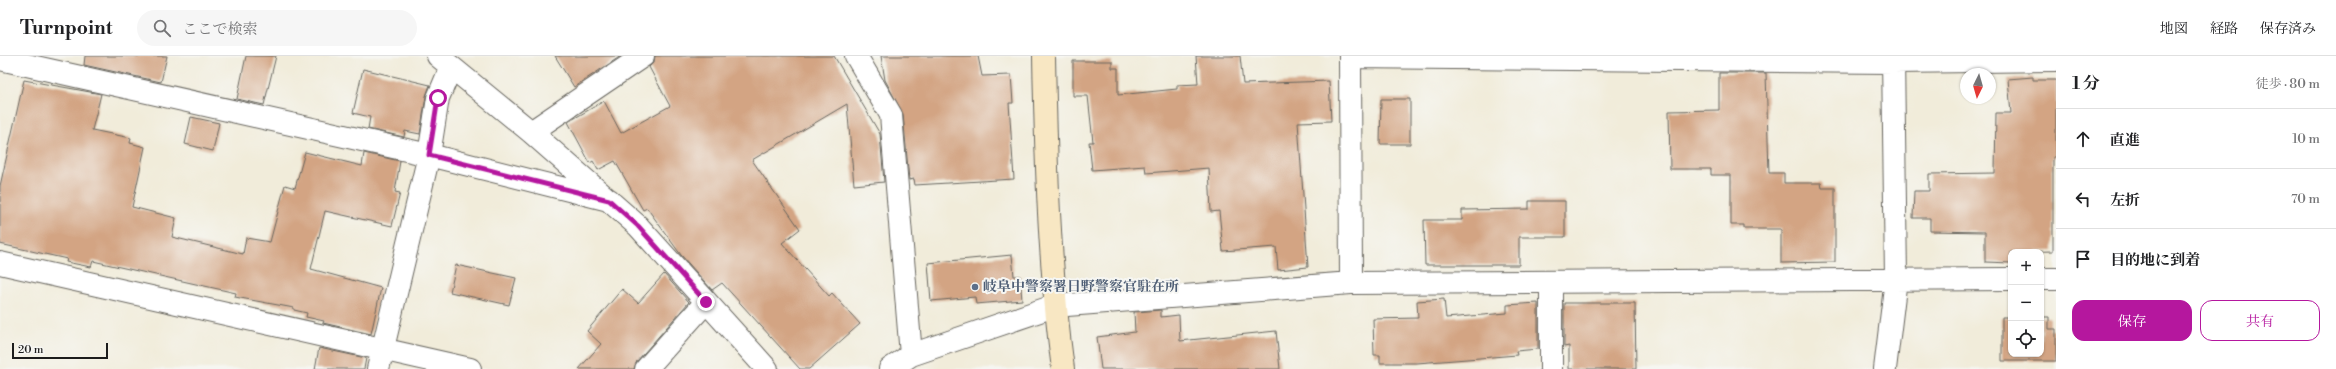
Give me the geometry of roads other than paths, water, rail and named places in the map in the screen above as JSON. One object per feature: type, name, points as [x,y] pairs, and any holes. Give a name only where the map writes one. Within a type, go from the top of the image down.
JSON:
[{"type":"street","points":[[531,132],[643,56]]},
{"type":"street","points":[[856,56],[891,116],[912,355]]},
{"type":"street","points":[[1044,56],[1046,179],[1054,306],[1063,369]]},
{"type":"street","points":[[1351,283],[1350,57],[2056,60]]},
{"type":"street","points":[[0,59],[429,155],[609,200]]},
{"type":"street","points":[[1885,369],[1896,279],[1893,59]]},
{"type":"street","points":[[380,359],[429,155],[445,62],[531,132],[638,226],[767,369]]},
{"type":"street","points":[[0,263],[380,359],[470,369]]},
{"type":"street","points":[[890,369],[912,355],[1054,306],[1351,283],[1551,283],[2008,279]]},
{"type":"street","points":[[2044,279],[2056,279]]},
{"type":"street","points":[[1550,369],[1551,283]]},
{"type":"street","points":[[646,369],[706,302]]},
{"type":"place","name":"岐阜中警察署日野警察官駐在所","points":[[975,287]]}]
